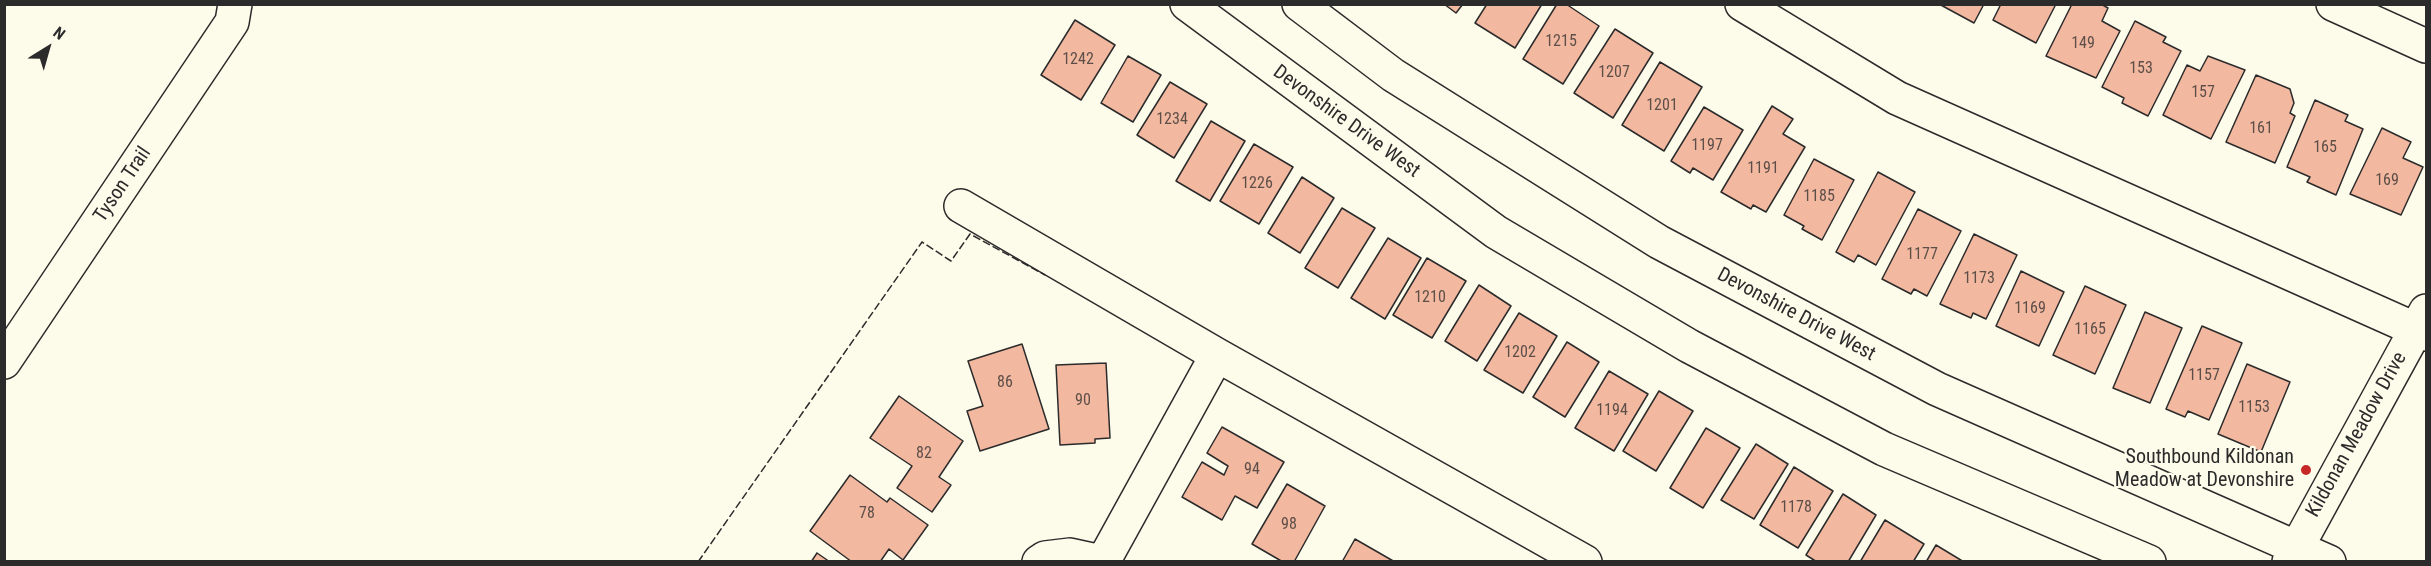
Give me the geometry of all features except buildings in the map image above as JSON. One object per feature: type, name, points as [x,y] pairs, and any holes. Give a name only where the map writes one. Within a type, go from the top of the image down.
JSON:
[{"type":"street","name":"Tyson Trail","points":[[4,362],[232,22],[235,4]]},
{"type":"street","name":"Devonshire Drive West","points":[[1187,4],[1496,232],[1689,346],[1884,449],[2149,561]]},
{"type":"street","name":"Devonshire Drive West","points":[[1299,4],[1392,75],[1659,242],[1937,389],[2292,555],[2329,561]]},
{"type":"street","points":[[1742,4],[1898,98],[2423,324]]},
{"type":"street","points":[[2333,4],[2427,46]]},
{"type":"street","points":[[961,206],[1217,355],[1585,561]]},
{"type":"street","name":"Kildonan Meadow Drive","points":[[2292,555],[2423,324]]},
{"type":"street","points":[[1040,561],[1045,558],[1070,555],[1102,561],[1217,355]]},
{"type":"fence","points":[[698,562],[922,242],[951,261],[970,234],[1045,275]]},
{"type":"place","name":"Southbound Kildonan Meadow at Devonshire","points":[[2306,470]]}]
